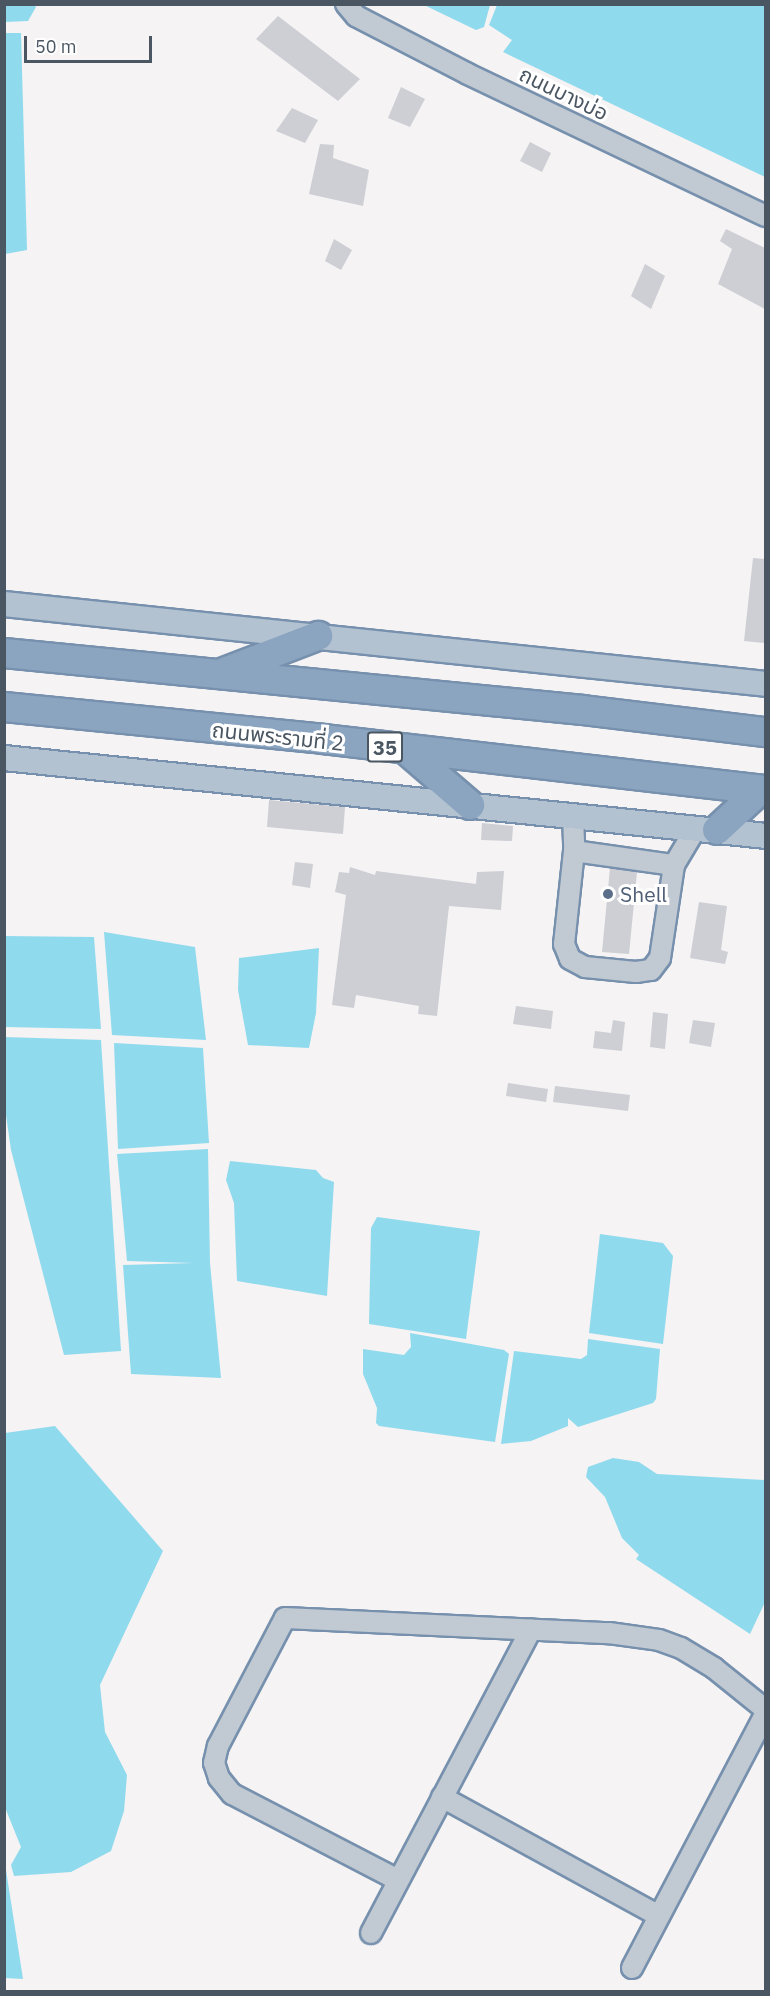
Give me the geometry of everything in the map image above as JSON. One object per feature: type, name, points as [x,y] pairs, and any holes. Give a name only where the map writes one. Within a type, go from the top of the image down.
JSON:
[{"type":"highway","points":[[219,674],[318,636]]},
{"type":"highway","points":[[4,653],[765,732]]},
{"type":"highway","name":"ถนนพระรามที่ 2","points":[[4,707],[405,749],[763,790]]},
{"type":"highway","points":[[405,749],[470,804]]},
{"type":"highway","points":[[707,829],[763,790]]},
{"type":"main road","points":[[4,604],[765,684]]},
{"type":"main road","name":"35","points":[[4,758],[573,814],[765,836]]},
{"type":"street","name":"ถนนบางบ่อ","points":[[346,4],[356,16],[468,74],[765,216]]},
{"type":"street","points":[[573,814],[574,851],[564,944],[570,959],[585,967],[636,972],[651,970],[660,958],[674,865],[707,829]]},
{"type":"street","points":[[574,851],[674,865]]},
{"type":"street","points":[[398,1880],[232,1794],[219,1778],[214,1764],[218,1746],[285,1618],[609,1633],[659,1640],[681,1648],[714,1668],[765,1711],[632,1968]]},
{"type":"street","points":[[371,1933],[531,1630]]},
{"type":"street","points":[[442,1797],[659,1916]]},
{"type":"water","points":[[4,5],[34,5],[36,7],[28,21],[5,22]]},
{"type":"water","points":[[424,5],[490,5],[484,27],[476,30]]},
{"type":"water","points":[[497,5],[765,5],[765,177],[503,52],[512,40],[489,25]]},
{"type":"water","points":[[5,33],[21,33],[27,250],[5,254]]},
{"type":"water","points":[[104,932],[195,947],[206,1040],[112,1035]]},
{"type":"water","points":[[5,936],[94,937],[101,1029],[5,1027]]},
{"type":"water","points":[[319,948],[316,1013],[309,1048],[248,1045],[238,990],[239,958]]},
{"type":"water","points":[[4,1037],[101,1040],[121,1351],[64,1355],[11,1150],[4,1101]]},
{"type":"water","points":[[114,1043],[203,1048],[209,1143],[118,1149]]},
{"type":"water","points":[[208,1149],[210,1263],[221,1378],[131,1374],[123,1265],[193,1263],[127,1261],[117,1154]]},
{"type":"water","points":[[230,1161],[316,1170],[323,1178],[334,1182],[327,1296],[237,1281],[234,1203],[226,1180]]},
{"type":"water","points":[[377,1217],[480,1231],[466,1339],[369,1324],[371,1228]]},
{"type":"water","points":[[600,1234],[663,1243],[673,1256],[663,1344],[589,1333]]},
{"type":"water","points":[[410,1333],[504,1350],[509,1354],[495,1442],[379,1426],[376,1423],[377,1408],[363,1374],[363,1349],[404,1355],[411,1347]]},
{"type":"water","points":[[588,1339],[660,1349],[656,1399],[653,1403],[578,1427],[568,1418],[568,1426],[531,1441],[501,1444],[514,1351],[581,1359],[587,1355]]},
{"type":"water","points":[[55,1426],[163,1551],[100,1685],[105,1732],[127,1775],[124,1811],[111,1851],[71,1872],[14,1876],[11,1865],[21,1847],[4,1805],[5,1433]]},
{"type":"water","points":[[613,1458],[639,1462],[657,1474],[765,1480],[765,1602],[750,1634],[636,1559],[639,1555],[622,1538],[605,1497],[586,1477],[588,1467]]},
{"type":"water","points":[[5,1868],[6,1870],[23,1979],[5,1978]]},
{"type":"building","points":[[278,16],[360,79],[338,101],[256,39]]},
{"type":"building","points":[[401,87],[425,99],[410,127],[388,118]]},
{"type":"building","points":[[292,108],[318,120],[305,143],[276,131]]},
{"type":"building","points":[[530,142],[551,153],[542,172],[520,161]]},
{"type":"building","points":[[320,144],[334,145],[333,158],[369,170],[363,206],[309,194]]},
{"type":"building","points":[[726,229],[765,248],[765,309],[718,284],[732,249],[720,241]]},
{"type":"building","points":[[334,239],[352,250],[341,270],[325,261]]},
{"type":"building","points":[[645,264],[665,276],[651,309],[631,296]]},
{"type":"building","points":[[753,558],[765,559],[765,643],[744,641]]},
{"type":"building","points":[[269,800],[345,807],[343,834],[267,827]]},
{"type":"building","points":[[482,823],[513,826],[512,841],[481,840]]},
{"type":"building","points":[[295,862],[313,864],[310,888],[292,885]]},
{"type":"building","points":[[350,867],[375,875],[376,871],[476,884],[477,872],[504,871],[501,910],[449,906],[437,1016],[418,1014],[419,1006],[356,995],[354,1008],[332,1005],[346,895],[335,892],[339,872],[349,873]]},
{"type":"building","points":[[610,868],[637,872],[629,954],[602,952]]},
{"type":"building","points":[[699,902],[727,906],[721,950],[728,952],[725,964],[690,958]]},
{"type":"building","points":[[516,1006],[553,1011],[551,1029],[513,1024]]},
{"type":"building","points":[[653,1012],[668,1014],[665,1049],[650,1047]]},
{"type":"building","points":[[613,1020],[625,1022],[622,1051],[593,1048],[595,1031],[611,1033]]},
{"type":"building","points":[[693,1020],[715,1023],[711,1047],[689,1043]]},
{"type":"building","points":[[508,1083],[548,1089],[546,1102],[506,1096]]},
{"type":"building","points":[[555,1086],[630,1095],[628,1111],[553,1102]]},
{"type":"place","name":"Shell","points":[[608,894]]}]
